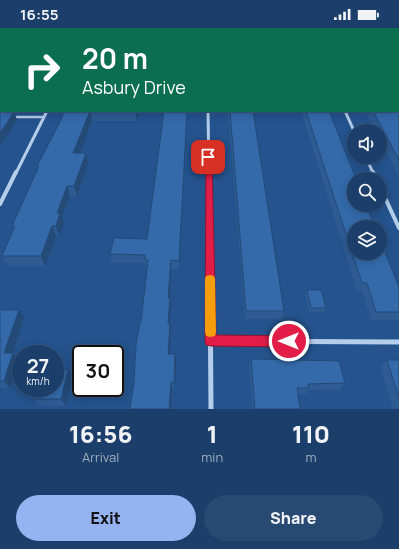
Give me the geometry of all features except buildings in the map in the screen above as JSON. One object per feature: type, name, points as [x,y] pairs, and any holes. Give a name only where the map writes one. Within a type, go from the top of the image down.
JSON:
[{"type":"street","points":[[0,204],[46,112]]},
{"type":"street","points":[[208,112],[211,409]]},
{"type":"street","points":[[345,112],[351,124]]},
{"type":"street","points":[[387,202],[399,228]]},
{"type":"street","points":[[211,341],[399,342]]},
{"type":"lane","points":[[7,117],[44,117]]},
{"type":"slow traffic","points":[[210,279],[210,332]]},
{"type":"route","points":[[208,157],[211,341],[289,341]]}]
